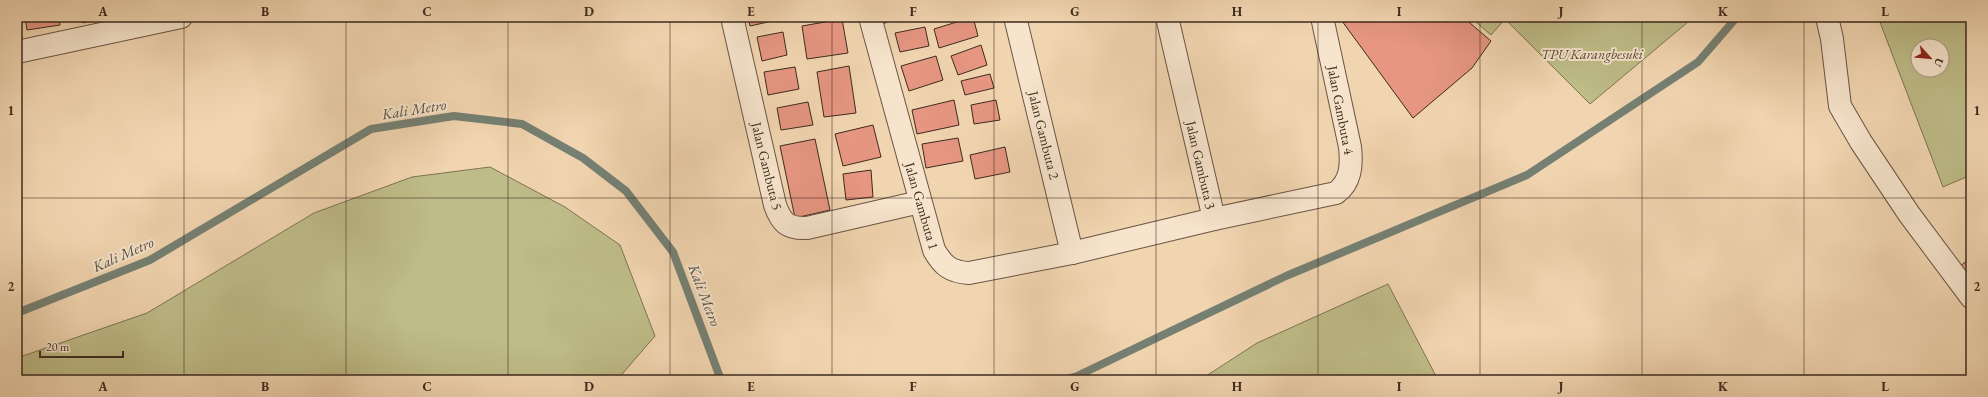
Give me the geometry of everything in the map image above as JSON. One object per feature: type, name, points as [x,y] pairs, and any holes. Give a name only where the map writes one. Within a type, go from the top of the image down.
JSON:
[{"type":"street","points":[[17,52],[181,17]]},
{"type":"street","name":"Jalan Gambuta 5","points":[[732,17],[775,204],[785,223],[795,229],[807,228],[920,202]]},
{"type":"street","name":"Jalan Gambuta 1","points":[[870,17],[934,250],[947,268],[958,272],[970,273],[1072,253]]},
{"type":"street","name":"Jalan Gambuta 2","points":[[1015,17],[1072,253]]},
{"type":"street","name":"Jalan Gambuta 3","points":[[1072,253],[1214,219],[1167,17]]},
{"type":"street","name":"Jalan Gambuta 4","points":[[1214,219],[1336,193],[1344,187],[1349,176],[1351,162],[1350,147],[1322,17]]},
{"type":"street","points":[[1827,17],[1832,39],[1840,106],[1861,142],[1909,214],[1971,297]]},
{"type":"green space","name":"TPU Karangbesuki","points":[[1470,17],[1694,17],[1590,104],[1505,19],[1491,35]]},
{"type":"green space","points":[[1878,17],[1971,17],[1971,175],[1943,187]]},
{"type":"green space","points":[[490,167],[565,207],[620,245],[655,336],[617,380],[17,380],[17,358],[147,313],[314,213],[412,177]]},
{"type":"green space","points":[[1388,284],[1438,380],[1200,380],[1257,343]]},
{"type":"building","points":[[25,17],[59,17],[60,25],[27,30]]},
{"type":"building","points":[[81,17],[99,17],[83,23]]},
{"type":"building","points":[[748,17],[777,17],[777,20],[750,26]]},
{"type":"building","points":[[879,17],[902,17],[882,24]]},
{"type":"building","points":[[973,17],[978,36],[939,48],[934,29]]},
{"type":"building","points":[[1339,17],[1463,17],[1491,41],[1472,68],[1413,118]]},
{"type":"building","points":[[842,19],[848,53],[807,59],[802,26]]},
{"type":"building","points":[[925,27],[929,46],[900,52],[895,33]]},
{"type":"building","points":[[783,32],[787,55],[762,61],[757,37]]},
{"type":"building","points":[[981,45],[987,65],[958,75],[951,56]]},
{"type":"building","points":[[936,56],[943,80],[909,91],[901,66]]},
{"type":"building","points":[[849,66],[856,113],[824,117],[817,72]]},
{"type":"building","points":[[795,67],[799,89],[768,95],[764,72]]},
{"type":"building","points":[[990,74],[994,88],[965,95],[961,81]]},
{"type":"building","points":[[954,100],[959,125],[917,134],[912,110]]},
{"type":"building","points":[[996,100],[1000,120],[974,124],[971,105]]},
{"type":"building","points":[[808,102],[813,125],[781,130],[777,108]]},
{"type":"building","points":[[873,125],[881,157],[843,166],[835,134]]},
{"type":"building","points":[[958,138],[963,161],[926,168],[922,144]]},
{"type":"building","points":[[815,139],[830,210],[795,218],[780,146]]},
{"type":"building","points":[[1005,147],[1010,172],[975,179],[970,155]]},
{"type":"building","points":[[871,170],[873,197],[846,200],[843,174]]},
{"type":"building","points":[[1971,257],[1971,283],[1957,269]]},
{"type":"waterway","points":[[1062,380],[1075,377],[1286,276],[1527,175],[1698,62],[1737,17]]},
{"type":"waterway","name":"Kali Metro","points":[[17,313],[150,260],[371,129],[454,116],[522,124],[583,158],[626,191],[673,252],[721,380]]}]
